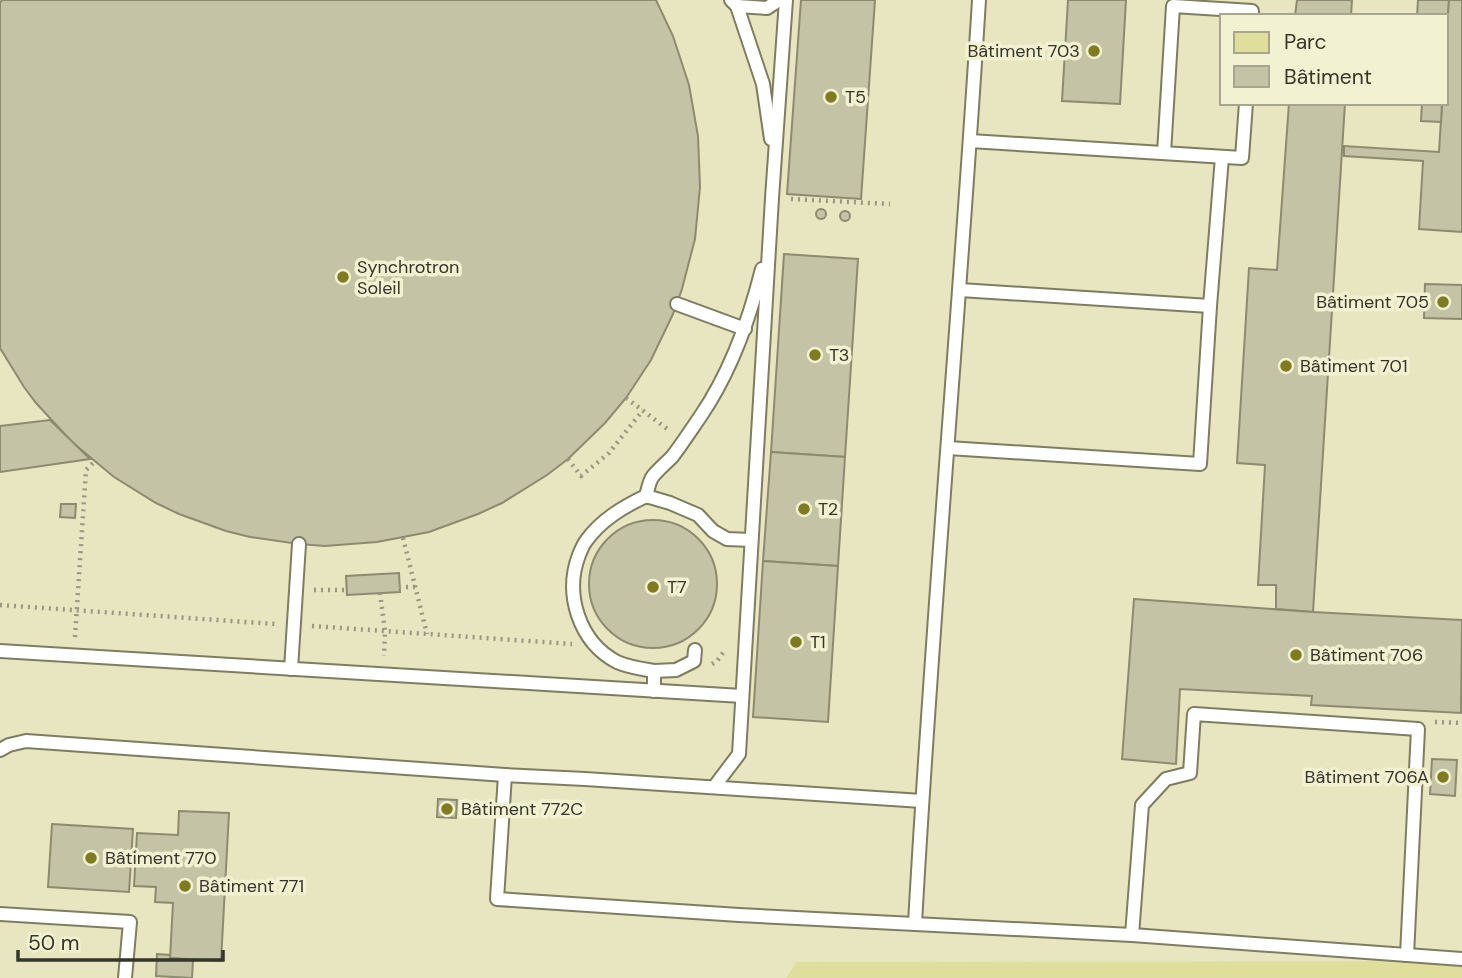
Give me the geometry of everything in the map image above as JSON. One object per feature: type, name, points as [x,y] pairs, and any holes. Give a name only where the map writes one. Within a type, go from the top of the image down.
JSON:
[{"type":"lane","points":[[646,496],[652,478],[672,457],[722,381],[753,306],[766,251],[772,198],[771,137],[763,84],[734,3],[767,8],[779,0]]},
{"type":"lane","points":[[714,787],[739,754],[786,0]]},
{"type":"lane","points":[[915,924],[979,0]]},
{"type":"lane","points":[[1164,153],[1174,6],[1252,11],[1252,14]]},
{"type":"lane","points":[[970,141],[1242,158],[1246,105]]},
{"type":"lane","points":[[948,449],[1200,464],[1222,157]]},
{"type":"lane","points":[[960,290],[1210,306]]},
{"type":"lane","points":[[677,304],[745,329]]},
{"type":"lane","points":[[695,650],[694,661],[685,666],[676,670],[654,671],[618,662],[600,650],[587,634],[577,614],[572,591],[575,567],[584,543],[600,525],[623,508],[646,496],[698,515],[713,531],[727,539],[751,540]]},
{"type":"lane","points":[[291,669],[299,544]]},
{"type":"lane","points":[[0,652],[742,696]]},
{"type":"lane","points":[[654,671],[654,691]]},
{"type":"lane","points":[[1132,935],[1142,805],[1166,779],[1190,773],[1194,714],[1418,729],[1406,955]]},
{"type":"lane","points":[[0,750],[26,741],[922,801]]},
{"type":"lane","points":[[505,775],[497,899],[739,915],[1132,935],[1462,959]]},
{"type":"lane","points":[[0,914],[130,922],[125,978]]},
{"type":"path","points":[[772,198],[890,204]]},
{"type":"path","points":[[626,398],[683,441]]},
{"type":"path","points":[[568,459],[581,476],[609,453],[643,410]]},
{"type":"path","points":[[74,656],[86,470],[94,462]]},
{"type":"path","points":[[403,538],[427,634]]},
{"type":"path","points":[[399,587],[415,587]]},
{"type":"path","points":[[296,589],[347,590]]},
{"type":"path","points":[[380,593],[386,631],[382,675]]},
{"type":"shaded area","points":[[0,0],[1462,0],[1462,961],[796,962],[786,978],[0,978]]},
{"type":"green space","points":[[1462,961],[1462,978],[786,978],[796,962]]},
{"type":"building","name":"Synchrotron Soleil","points":[[2,0],[656,0],[673,36],[689,85],[698,136],[700,187],[695,239],[682,289],[651,360],[626,398],[568,459],[502,503],[429,532],[377,542],[325,546],[299,544],[226,531],[156,503],[114,477],[72,442],[36,403],[0,348]]},
{"type":"building","name":"T5","points":[[801,0],[875,0],[861,199],[787,194]]},
{"type":"building","name":"Bâtiment 703","points":[[1068,0],[1126,0],[1120,104],[1062,101]]},
{"type":"building","points":[[1297,0],[1352,0],[1351,14],[1295,14]]},
{"type":"building","points":[[1418,0],[1449,0],[1448,21],[1448,14],[1417,14]]},
{"type":"building","points":[[1449,0],[1462,0],[1462,232],[1419,229],[1423,161],[1344,156],[1344,146],[1439,152],[1442,105],[1448,105]]},
{"type":"building","name":"Bâtiment 701","points":[[1289,105],[1345,105],[1313,612],[1276,609],[1276,585],[1258,585],[1265,465],[1237,463],[1249,268],[1277,270]]},
{"type":"building","points":[[1422,105],[1442,105],[1441,122],[1421,121]]},
{"type":"building","points":[[821,209],[825,210],[825,218],[821,219],[817,218],[816,214],[817,210]]},
{"type":"building","points":[[845,211],[849,212],[849,220],[845,221],[841,220],[840,216],[841,212]]},
{"type":"building","name":"T3","points":[[784,254],[858,259],[845,457],[771,452]]},
{"type":"building","name":"Bâtiment 705","points":[[1425,284],[1462,285],[1462,319],[1424,318]]},
{"type":"building","points":[[50,420],[90,459],[0,472],[0,426]]},
{"type":"building","name":"T2","points":[[771,452],[845,457],[838,566],[763,561]]},
{"type":"building","points":[[61,504],[76,504],[75,518],[60,517]]},
{"type":"building","name":"T7","points":[[653,520],[678,525],[698,539],[712,559],[717,584],[712,609],[698,629],[678,643],[653,648],[628,643],[608,629],[594,609],[589,584],[594,559],[608,539],[628,525]]},
{"type":"building","name":"T1","points":[[763,561],[838,566],[828,722],[753,717]]},
{"type":"building","points":[[399,573],[400,592],[347,595],[346,576]]},
{"type":"building","name":"Bâtiment 706","points":[[1134,599],[1462,620],[1461,713],[1311,705],[1312,696],[1180,689],[1176,764],[1122,759]]},
{"type":"building","name":"Bâtiment 706A","points":[[1432,759],[1457,760],[1455,796],[1430,794]]},
{"type":"building","name":"Bâtiment 772C","points":[[438,799],[457,800],[456,818],[437,817]]},
{"type":"building","name":"Bâtiment 771","points":[[179,811],[229,813],[221,961],[170,958],[173,903],[155,902],[156,887],[134,886],[137,833],[178,835]]},
{"type":"building","name":"Bâtiment 770","points":[[52,824],[133,829],[129,892],[48,887]]},
{"type":"building","points":[[157,954],[193,960],[192,978],[156,976]]},
{"type":"place","name":"Bâtiment 703","points":[[1094,51]]},
{"type":"place","name":"T5","points":[[831,97]]},
{"type":"place","name":"Synchrotron Soleil","points":[[343,277]]},
{"type":"place","name":"Bâtiment 705","points":[[1443,302]]},
{"type":"place","name":"T3","points":[[815,355]]},
{"type":"place","name":"Bâtiment 701","points":[[1286,366]]},
{"type":"place","name":"T2","points":[[804,509]]},
{"type":"place","name":"T7","points":[[653,587]]},
{"type":"place","name":"T1","points":[[796,642]]},
{"type":"place","name":"Bâtiment 706","points":[[1296,655]]},
{"type":"place","name":"Bâtiment 706A","points":[[1443,777]]},
{"type":"place","name":"Bâtiment 772C","points":[[447,809]]},
{"type":"place","name":"Bâtiment 770","points":[[91,858]]},
{"type":"place","name":"Bâtiment 771","points":[[185,886]]}]
